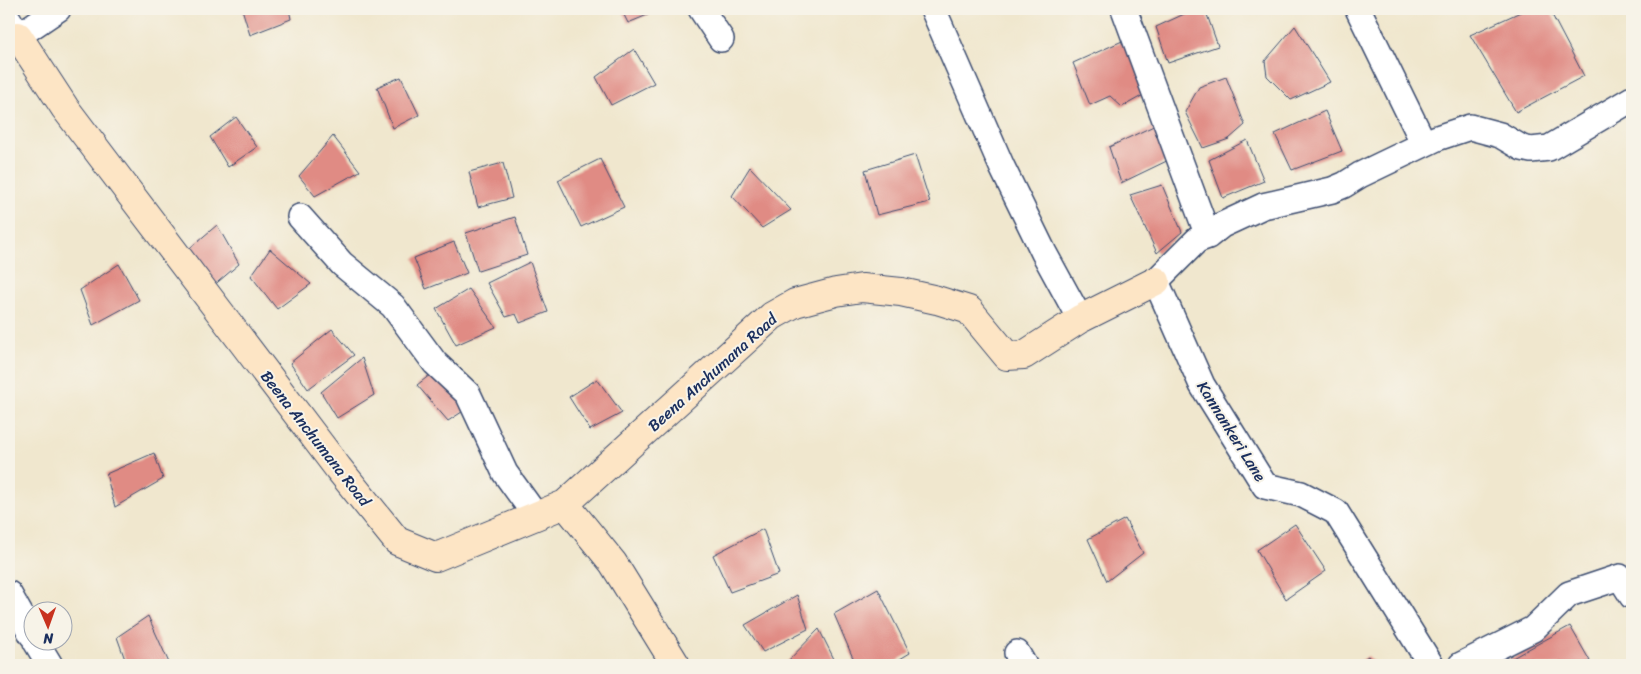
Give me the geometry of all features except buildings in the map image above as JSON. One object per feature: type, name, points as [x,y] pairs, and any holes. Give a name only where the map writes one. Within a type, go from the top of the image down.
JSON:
[{"type":"street","points":[[12,32],[58,9]]},
{"type":"street","points":[[701,9],[720,39]]},
{"type":"street","points":[[932,9],[1002,167],[1044,253],[1080,319]]},
{"type":"street","points":[[1124,9],[1208,236]]},
{"type":"street","points":[[1358,9],[1424,144]]},
{"type":"street","name":"Beena Anchumana Road","points":[[12,32],[65,108],[338,468],[397,541],[436,557],[565,504],[772,316],[795,303],[836,292],[862,288],[901,292],[937,300],[969,310],[1007,356],[1024,355],[1080,319],[1156,281],[1197,240],[1208,236],[1222,225],[1263,206],[1332,190],[1424,144],[1470,127],[1500,135],[1522,148],[1531,150],[1548,148],[1632,99]]},
{"type":"street","points":[[300,217],[342,264],[393,306],[435,363],[468,394],[505,472],[536,516]]},
{"type":"street","name":"Kannankeri Lane","points":[[1156,281],[1202,385],[1265,486],[1301,494],[1336,512],[1431,665]]},
{"type":"street","points":[[565,504],[613,563],[676,665]]},
{"type":"street","points":[[1460,665],[1533,629],[1570,594],[1620,577],[1632,596]]},
{"type":"street","points":[[10,599],[22,619]]},
{"type":"street","points":[[42,652],[50,665]]}]
